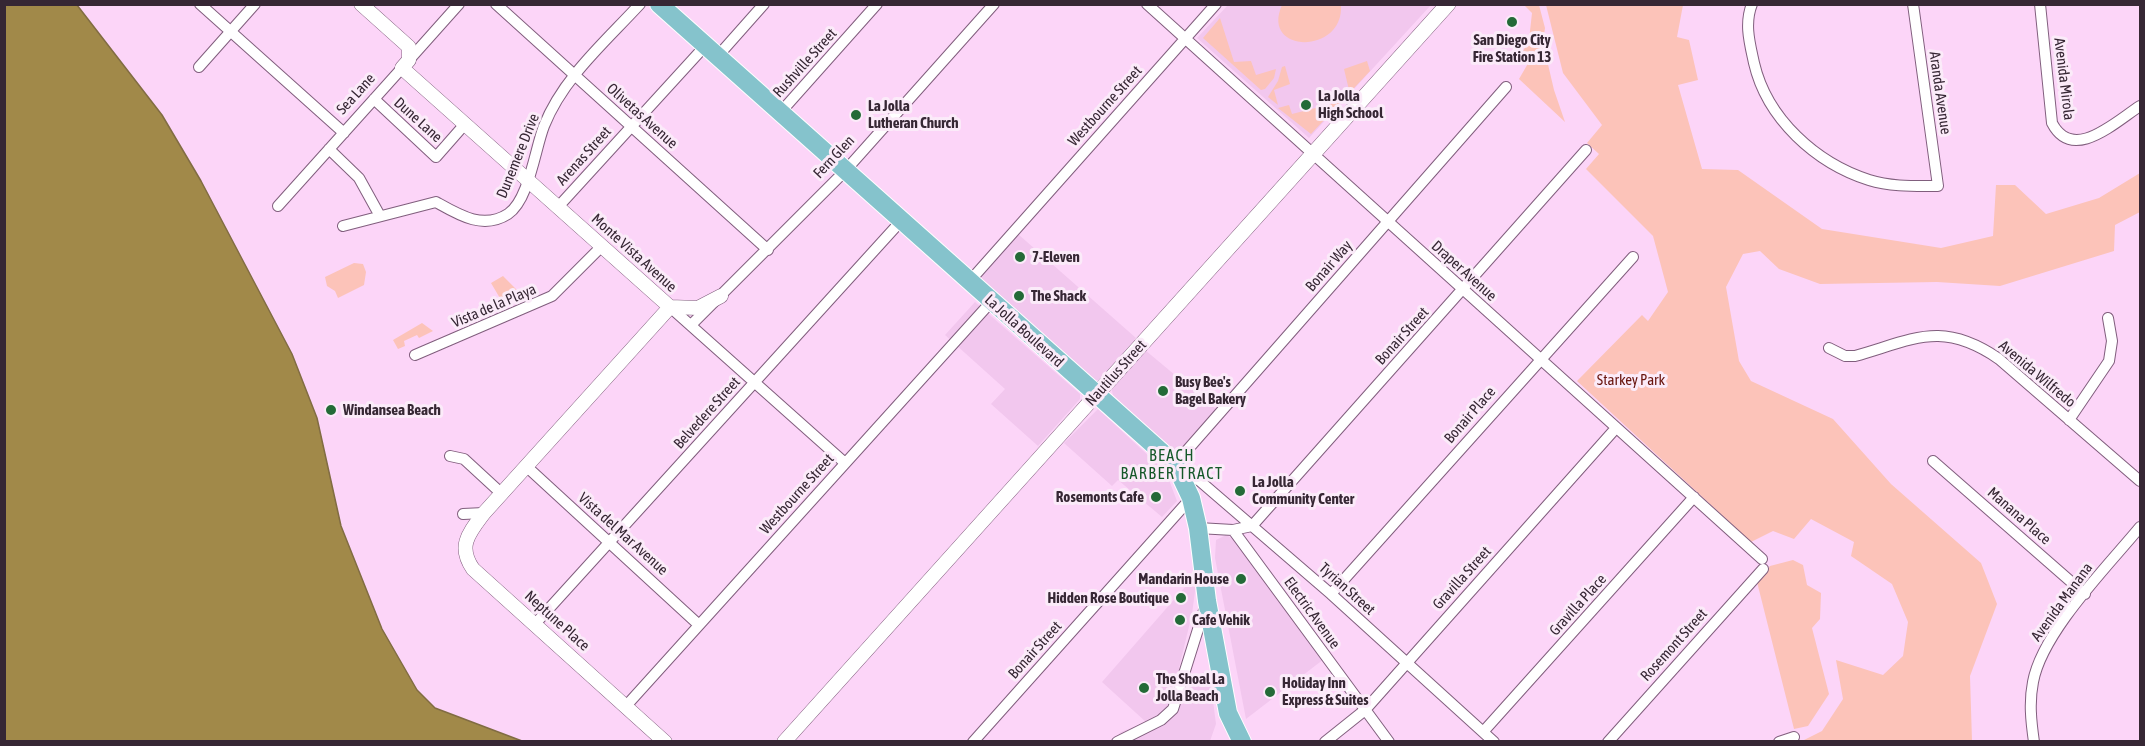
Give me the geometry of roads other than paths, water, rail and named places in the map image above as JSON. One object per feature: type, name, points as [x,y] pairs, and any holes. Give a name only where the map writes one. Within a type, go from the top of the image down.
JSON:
[{"type":"main road","name":"Nautilus Street","points":[[1096,395],[1448,4]]},
{"type":"main road","name":"La Jolla Boulevard","points":[[661,5],[779,114],[1175,464],[1191,498],[1198,528],[1207,601],[1228,713],[1242,741]]},
{"type":"street","points":[[200,4],[344,133]]},
{"type":"street","points":[[199,67],[255,4]]},
{"type":"street","name":"Monte Vista Avenue","points":[[362,4],[410,47],[406,64],[465,124],[845,463]]},
{"type":"street","name":"Sea Lane","points":[[278,206],[459,4]]},
{"type":"street","name":"Olivetas Avenue","points":[[496,4],[768,250]]},
{"type":"street","name":"Dunemere Drive","points":[[344,226],[436,202],[459,214],[488,223],[512,210],[528,180],[544,126],[574,76],[640,4]]},
{"type":"street","name":"Arenas Street","points":[[558,207],[631,127],[764,4]]},
{"type":"street","name":"Rushville Street","points":[[779,114],[877,4]]},
{"type":"street","name":"Fern Glen","points":[[691,326],[845,171],[994,4]]},
{"type":"street","name":"Draper Avenue","points":[[1147,4],[1462,291],[1694,497],[1763,564]]},
{"type":"street","name":"Westbourne Street","points":[[969,282],[1216,4]]},
{"type":"street","name":"Aranda Avenue","points":[[1752,4],[1748,36],[1756,73],[1775,109],[1802,143],[1830,162],[1870,180],[1903,186],[1938,186],[1913,4]]},
{"type":"street","name":"Avenida Mirola","points":[[2040,4],[2052,123],[2057,132],[2068,141],[2088,140],[2140,106]]},
{"type":"street","name":"Bonair Way","points":[[1175,464],[1506,87]]},
{"type":"street","name":"Dune Lane","points":[[374,99],[436,157],[465,124]]},
{"type":"street","points":[[329,149],[359,178],[380,216]]},
{"type":"street","name":"Bonair Street","points":[[1252,526],[1586,150]]},
{"type":"street","name":"Belvedere Street","points":[[535,624],[901,221]]},
{"type":"street","name":"Vista de la Playa","points":[[416,355],[552,296],[602,246]]},
{"type":"street","name":"Bonair Place","points":[[1331,594],[1540,358],[1633,257]]},
{"type":"street","points":[[463,514],[484,513],[670,307],[698,308],[721,296]]},
{"type":"street","name":"Westbourne Street","points":[[626,706],[991,302]]},
{"type":"street","points":[[2069,420],[2109,361],[2112,341],[2108,318]]},
{"type":"street","name":"Avenida Wilfredo","points":[[1829,348],[1845,356],[1855,356],[1917,338],[1954,336],[1977,344],[1999,359],[2140,481]]},
{"type":"street","name":"Nautilus Street","points":[[784,741],[1096,395]]},
{"type":"street","name":"Gravilla Street","points":[[1325,741],[1365,710],[1616,428]]},
{"type":"street","points":[[450,456],[464,459],[501,494]]},
{"type":"street","name":"Manana Place","points":[[1934,461],[2085,594]]},
{"type":"street","name":"Tyrian Street","points":[[1175,464],[1201,482],[1331,594],[1494,741]]},
{"type":"street","name":"Vista del Mar Avenue","points":[[526,466],[699,625]]},
{"type":"street","name":"Gravilla Place","points":[[1484,732],[1694,497]]},
{"type":"street","name":"Bonair Street","points":[[973,741],[1191,498]]},
{"type":"street","name":"Neptune Place","points":[[484,513],[467,536],[464,544],[467,560],[473,569],[665,741]]},
{"type":"street","points":[[1198,528],[1233,530],[1252,526]]},
{"type":"street","name":"Avenida Manana","points":[[2034,741],[2030,707],[2037,666],[2050,640],[2140,527]]},
{"type":"street","name":"Electric Avenue","points":[[1233,530],[1389,741]]},
{"type":"street","name":"Rosemont Street","points":[[1608,741],[1763,564]]},
{"type":"street","points":[[1117,741],[1162,720],[1173,709],[1207,601]]},
{"type":"street","points":[[1779,741],[1794,737]]},
{"type":"place","name":"San Diego City Fire Station 13","points":[[1512,22]]},
{"type":"place","name":"La Jolla High School","points":[[1306,105]]},
{"type":"place","name":"La Jolla Lutheran Church","points":[[856,115]]},
{"type":"place","name":"7-Eleven","points":[[1020,257]]},
{"type":"place","name":"The Shack","points":[[1019,296]]},
{"type":"place","name":"Busy Bee's Bagel Bakery","points":[[1163,391]]},
{"type":"place","name":"Windansea Beach","points":[[331,410]]},
{"type":"place","name":"La Jolla Community Center","points":[[1240,491]]},
{"type":"place","name":"Rosemonts Cafe","points":[[1156,497]]},
{"type":"place","name":"Mandarin House","points":[[1241,579]]},
{"type":"place","name":"Hidden Rose Boutique","points":[[1181,598]]},
{"type":"place","name":"Cafe Vehik","points":[[1180,620]]},
{"type":"place","name":"The Shoal La Jolla Beach","points":[[1144,688]]},
{"type":"place","name":"Holiday Inn Express & Suites","points":[[1270,692]]},
{"type":"district","name":"BEACH BARBER TRACT","points":[[1172,465]]},
{"type":"park label","name":"Starkey Park","points":[[1631,380]]}]
